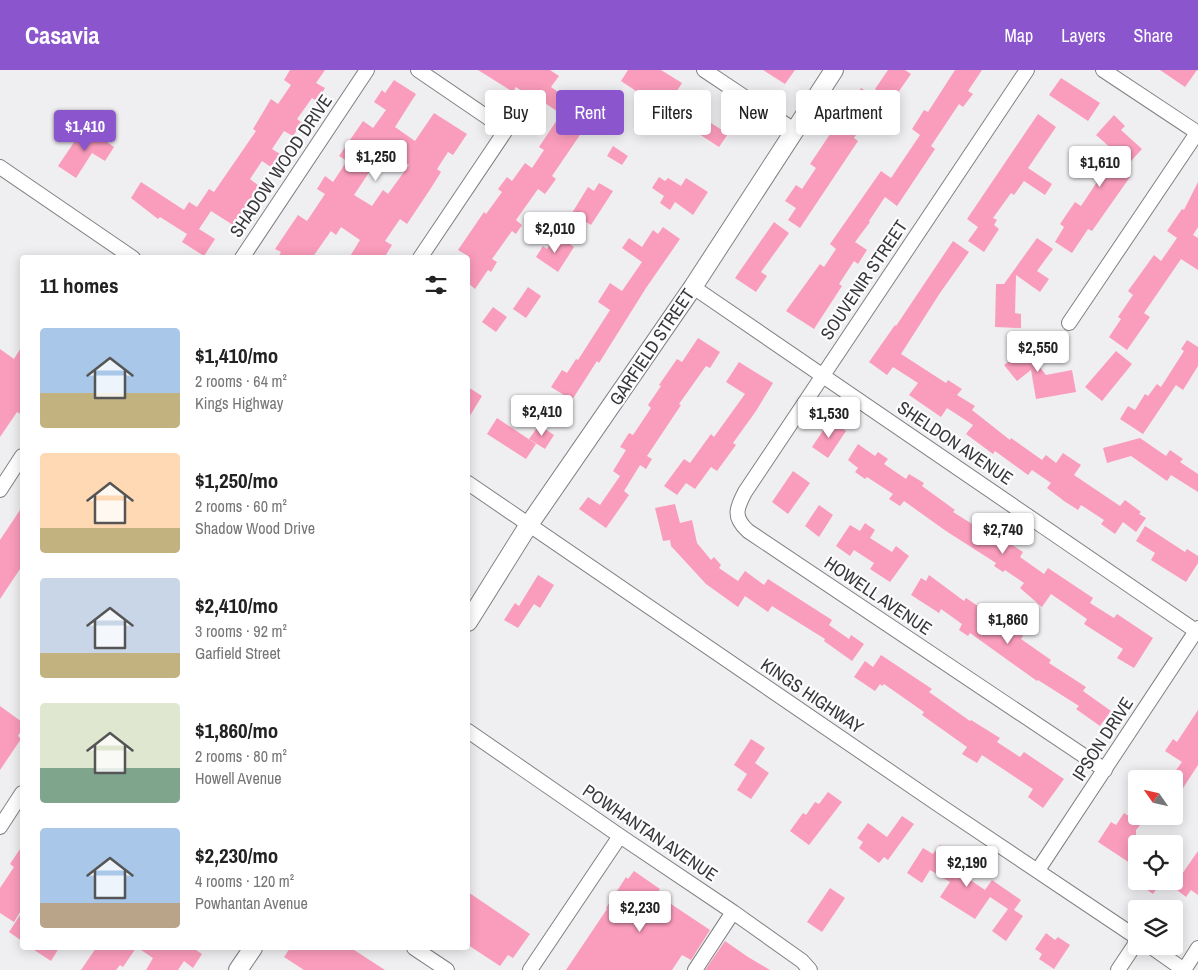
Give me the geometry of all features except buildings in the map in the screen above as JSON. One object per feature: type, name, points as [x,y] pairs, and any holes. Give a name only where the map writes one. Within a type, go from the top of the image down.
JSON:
[{"type":"main road","name":"GARFIELD STREET","points":[[470,619],[528,526],[692,287],[834,70]]},
{"type":"main road","points":[[238,970],[252,950]]},
{"type":"street","name":"SHADOW WOOD DRIVE","points":[[244,255],[367,70]]},
{"type":"street","points":[[418,70],[506,130],[422,255]]},
{"type":"street","points":[[704,70],[794,130]]},
{"type":"street","name":"SOUVENIR STREET","points":[[737,514],[744,492],[1027,70]]},
{"type":"street","points":[[1069,323],[1198,133],[1103,70]]},
{"type":"street","points":[[0,167],[129,255]]},
{"type":"street","name":"SHELDON AVENUE","points":[[692,287],[1197,629]]},
{"type":"street","points":[[0,490],[20,459]]},
{"type":"street","name":"KINGS HIGHWAY","points":[[470,484],[528,526],[1128,932]]},
{"type":"street","name":"HOWELL AVENUE","points":[[737,514],[739,523],[748,531],[1105,770]]},
{"type":"street","name":"IPSON DRIVE","points":[[1038,870],[1197,629]]},
{"type":"street","name":"POWHANTAN AVENUE","points":[[470,732],[734,912],[802,961],[810,970]]},
{"type":"street","points":[[0,827],[20,796]]},
{"type":"street","points":[[530,970],[620,836]]},
{"type":"street","points":[[695,970],[734,912]]},
{"type":"street","points":[[1163,955],[1184,970],[1198,948]]},
{"type":"street","points":[[417,950],[447,970]]},
{"type":"street","points":[[1118,970],[1128,955]]}]
